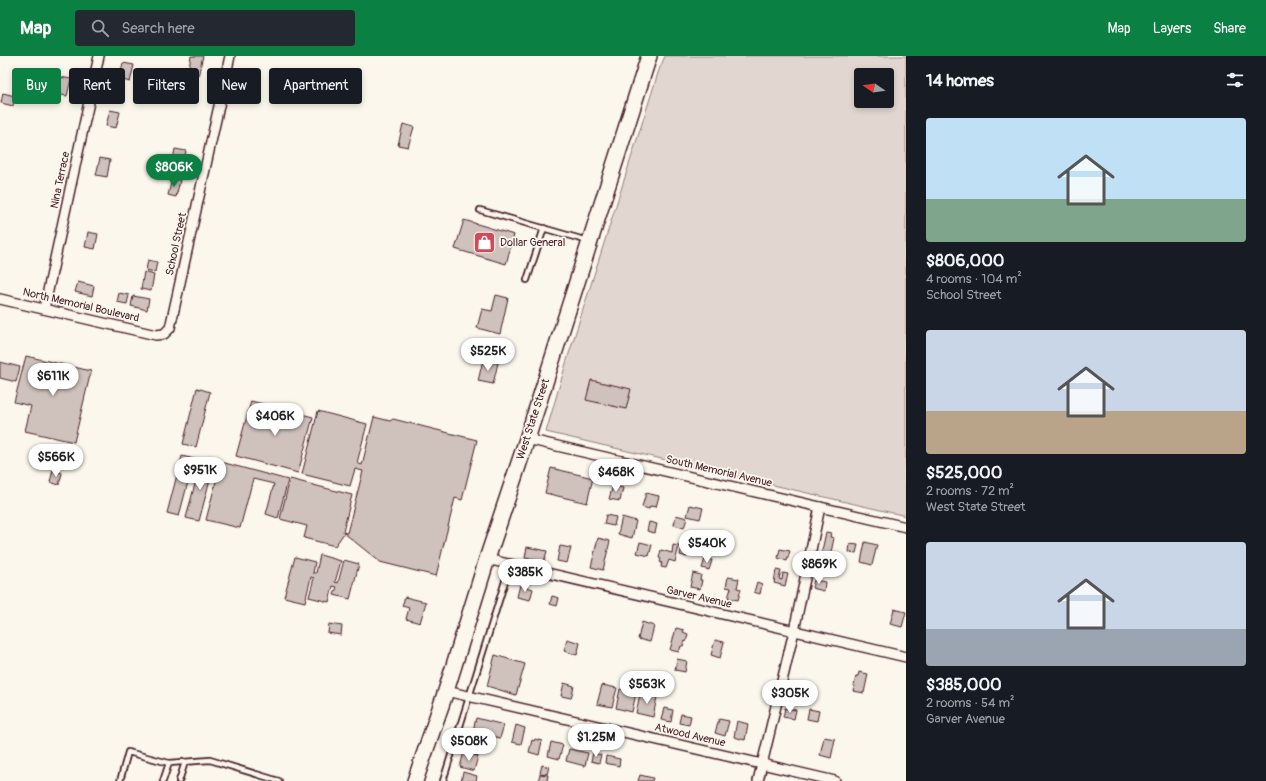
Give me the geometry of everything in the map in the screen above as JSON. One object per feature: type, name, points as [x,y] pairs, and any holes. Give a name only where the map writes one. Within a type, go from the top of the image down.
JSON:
[{"type":"main road","name":"West State Street","points":[[415,781],[446,690],[649,56]]},
{"type":"street","name":"Nina Terrace","points":[[44,309],[100,56]]},
{"type":"street","name":"School Street","points":[[156,335],[164,334],[170,328],[230,56]]},
{"type":"street","name":"North Memorial Boulevard","points":[[0,299],[156,335]]},
{"type":"street","name":"South Memorial Avenue","points":[[527,439],[906,527]]},
{"type":"street","points":[[758,781],[794,632],[820,507]]},
{"type":"street","name":"Garver Avenue","points":[[487,560],[906,657]]},
{"type":"street","name":"Atwood Avenue","points":[[446,690],[835,781]]},
{"type":"lane","points":[[480,210],[590,241]]},
{"type":"lane","points":[[527,280],[544,228]]},
{"type":"lane","points":[[443,781],[468,696],[479,666],[510,565]]},
{"type":"lane","points":[[120,781],[128,752],[169,764],[210,760],[279,781]]},
{"type":"lane","points":[[179,781],[185,762]]},
{"type":"lane","points":[[163,781],[169,764]]},
{"type":"shaded area","points":[[665,56],[906,56],[906,516],[546,432],[567,360],[659,70]]},
{"type":"building","points":[[191,56],[203,56],[199,72],[199,68],[189,68]]},
{"type":"building","points":[[123,63],[134,65],[130,82],[125,81],[125,68],[122,68]]},
{"type":"building","points":[[61,77],[69,79],[67,96],[61,95]]},
{"type":"building","points":[[3,93],[12,95],[13,106],[1,103]]},
{"type":"building","points":[[110,110],[120,112],[116,128],[106,126]]},
{"type":"building","points":[[403,124],[414,127],[408,147],[398,145]]},
{"type":"building","points":[[175,149],[186,151],[181,172],[171,170]]},
{"type":"building","points":[[100,158],[110,160],[107,177],[96,175]]},
{"type":"building","points":[[172,179],[180,180],[176,197],[168,195]]},
{"type":"building","name":"Dollar General","points":[[464,220],[514,235],[506,264],[455,249]]},
{"type":"building","points":[[88,232],[98,234],[95,249],[85,247]]},
{"type":"building","points":[[148,260],[157,262],[155,272],[146,270]]},
{"type":"building","points":[[144,272],[154,275],[151,291],[141,289]]},
{"type":"building","points":[[78,282],[94,286],[92,296],[75,292]]},
{"type":"building","points":[[119,293],[129,295],[127,304],[117,302]]},
{"type":"building","points":[[496,295],[508,298],[500,334],[477,328],[482,309],[492,311]]},
{"type":"building","points":[[133,296],[149,299],[147,310],[131,306]]},
{"type":"building","points":[[26,356],[91,371],[74,442],[25,431],[31,406],[14,402]]},
{"type":"building","points":[[483,360],[498,363],[493,384],[478,381]]},
{"type":"building","points":[[0,362],[20,367],[16,382],[0,378]]},
{"type":"building","points":[[591,380],[631,389],[626,409],[586,400]]},
{"type":"building","points":[[197,388],[210,392],[196,447],[183,444]]},
{"type":"building","points":[[251,401],[313,417],[298,473],[236,456]]},
{"type":"building","points":[[318,411],[367,424],[357,463],[362,465],[374,417],[390,421],[393,419],[477,440],[462,500],[455,498],[436,576],[380,562],[344,533],[335,546],[304,538],[307,526],[280,519],[290,479],[352,495],[343,532],[347,533],[363,471],[355,469],[350,486],[302,474]]},
{"type":"building","points":[[182,456],[194,459],[179,516],[167,513]]},
{"type":"building","points":[[201,461],[214,464],[199,521],[186,518]]},
{"type":"building","points":[[221,462],[288,480],[278,518],[266,514],[274,484],[253,479],[240,528],[206,520]]},
{"type":"building","points":[[551,468],[593,478],[587,503],[545,493]]},
{"type":"building","points":[[53,470],[62,473],[59,485],[50,482]]},
{"type":"building","points":[[613,485],[623,488],[620,501],[609,499]]},
{"type":"building","points":[[646,493],[659,496],[656,507],[650,506],[649,509],[642,507]]},
{"type":"building","points":[[690,505],[703,508],[700,519],[687,516]]},
{"type":"building","points":[[606,515],[616,517],[614,526],[604,524]]},
{"type":"building","points":[[676,515],[687,518],[684,528],[674,525]]},
{"type":"building","points":[[622,517],[636,521],[632,538],[618,534]]},
{"type":"building","points":[[649,522],[657,524],[655,533],[647,531]]},
{"type":"building","points":[[826,532],[831,533],[830,537],[834,538],[829,562],[820,560]]},
{"type":"building","points":[[598,538],[610,541],[603,570],[591,567]]},
{"type":"building","points":[[640,542],[652,545],[649,556],[637,553]]},
{"type":"building","points":[[865,542],[877,545],[872,565],[861,562]]},
{"type":"building","points":[[850,544],[858,545],[856,553],[849,552]]},
{"type":"building","points":[[673,545],[679,546],[675,562],[669,560],[666,568],[661,567],[662,563],[660,562],[661,559],[659,558],[661,550],[672,553]]},
{"type":"building","points":[[560,546],[571,548],[567,563],[557,561]]},
{"type":"building","points":[[527,547],[547,551],[544,562],[525,558]]},
{"type":"building","points":[[682,547],[689,549],[687,557],[680,555]]},
{"type":"building","points":[[780,549],[790,551],[787,561],[778,558]]},
{"type":"building","points":[[320,555],[341,561],[335,582],[338,583],[344,560],[359,564],[350,599],[334,595],[337,587],[333,586],[329,602],[309,597],[314,578],[311,577],[305,602],[284,597],[295,557],[315,562],[313,573],[316,573]]},
{"type":"building","points":[[705,559],[712,560],[709,570],[702,568]]},
{"type":"building","points":[[776,570],[781,571],[779,579],[782,580],[783,573],[788,574],[785,586],[774,583]]},
{"type":"building","points":[[693,573],[701,575],[700,580],[702,580],[700,589],[690,587]]},
{"type":"building","points":[[728,577],[739,579],[737,588],[741,589],[738,600],[728,598],[731,588],[726,587]]},
{"type":"building","points":[[814,580],[825,582],[824,591],[812,588]]},
{"type":"building","points":[[757,582],[762,584],[760,594],[754,592]]},
{"type":"building","points":[[520,585],[533,589],[530,600],[517,597]]},
{"type":"building","points":[[552,596],[559,598],[557,606],[550,604]]},
{"type":"building","points":[[405,597],[426,602],[420,623],[406,619],[409,608],[402,606]]},
{"type":"building","points":[[894,609],[906,612],[902,627],[890,624]]},
{"type":"building","points":[[642,622],[654,626],[650,642],[638,639]]},
{"type":"building","points":[[329,624],[342,626],[341,635],[328,633]]},
{"type":"building","points":[[676,628],[684,630],[683,632],[688,634],[686,642],[685,641],[683,646],[681,646],[679,652],[670,650]]},
{"type":"building","points":[[567,639],[580,643],[577,655],[564,651]]},
{"type":"building","points":[[715,640],[724,642],[720,658],[711,655]]},
{"type":"building","points":[[495,655],[525,664],[516,695],[487,686]]},
{"type":"building","points":[[677,659],[687,661],[685,672],[675,670]]},
{"type":"building","points":[[859,672],[868,674],[864,693],[853,691],[856,676],[858,676]]},
{"type":"building","points":[[564,683],[574,686],[571,698],[561,696]]},
{"type":"building","points":[[602,685],[617,688],[612,707],[597,704]]},
{"type":"building","points":[[620,689],[636,693],[632,712],[616,708]]},
{"type":"building","points":[[640,694],[657,697],[653,717],[636,713]]},
{"type":"building","points":[[664,708],[673,710],[671,722],[661,720]]},
{"type":"building","points":[[785,708],[796,710],[794,719],[783,717]]},
{"type":"building","points":[[809,709],[819,711],[817,721],[807,719]]},
{"type":"building","points":[[681,714],[691,716],[689,725],[679,723]]},
{"type":"building","points":[[476,718],[504,725],[500,738],[473,731]]},
{"type":"building","points":[[719,719],[729,721],[725,736],[715,733]]},
{"type":"building","points":[[737,721],[748,724],[745,740],[734,737]]},
{"type":"building","points":[[516,725],[525,728],[521,744],[512,742]]},
{"type":"building","points":[[824,737],[835,739],[831,758],[820,755]]},
{"type":"building","points":[[535,739],[542,741],[539,755],[529,752],[532,740],[534,741]]},
{"type":"building","points":[[551,742],[563,745],[559,759],[548,756]]},
{"type":"building","points":[[569,749],[588,753],[585,766],[566,761]]},
{"type":"building","points":[[464,752],[478,756],[474,771],[460,767]]},
{"type":"building","points":[[593,753],[601,755],[599,763],[591,761]]},
{"type":"building","points":[[606,756],[620,759],[619,766],[605,763]]},
{"type":"building","points":[[542,765],[549,767],[547,774],[540,773]]},
{"type":"building","points":[[463,772],[477,776],[476,781],[461,781]]},
{"type":"building","points":[[540,774],[548,775],[547,781],[538,781]]},
{"type":"building","points":[[640,775],[653,778],[652,781],[638,781]]},
{"type":"place","name":"Dollar General","points":[[485,242]]}]
